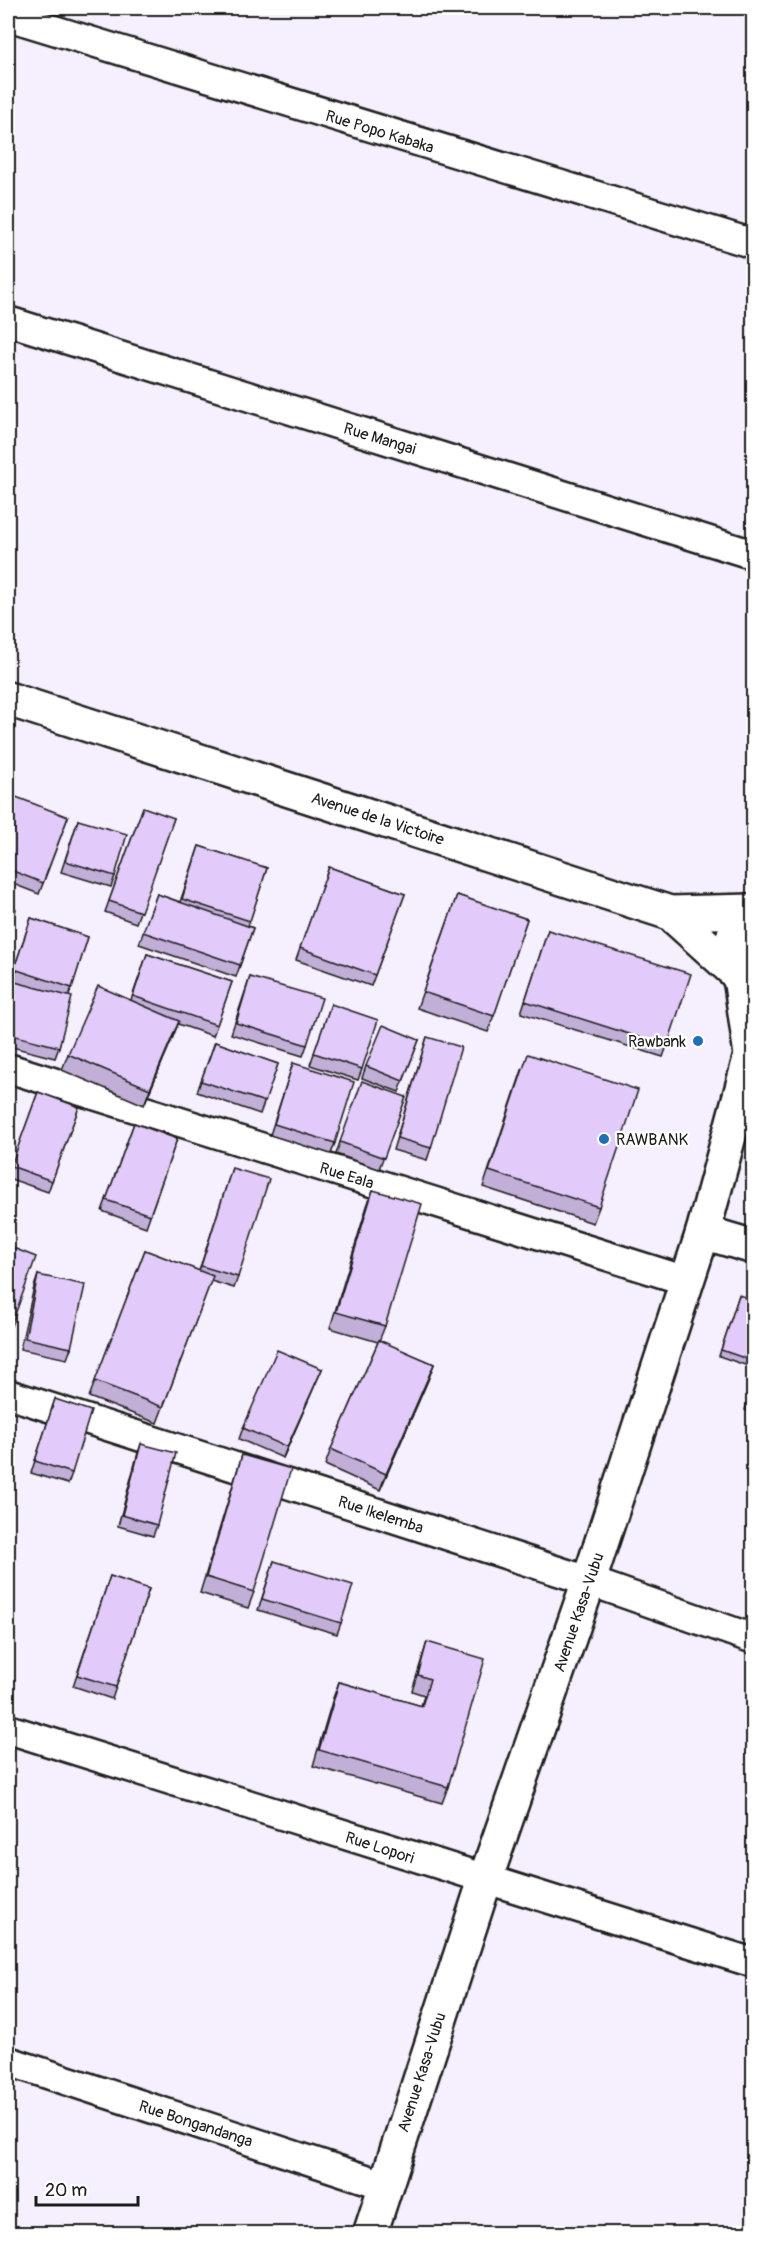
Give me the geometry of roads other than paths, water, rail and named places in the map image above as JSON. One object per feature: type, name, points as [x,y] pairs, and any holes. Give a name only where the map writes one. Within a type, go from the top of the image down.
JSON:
[{"type":"main road","name":"Avenue de la Victoire","points":[[8,699],[670,913],[753,911]]},
{"type":"main road","name":"Avenue Kasa-Vubu","points":[[370,2234],[384,2185],[485,1880],[589,1581],[703,1232],[752,1053],[743,983],[730,953],[733,937],[740,922],[753,911]]},
{"type":"main road","points":[[670,913],[743,983]]},
{"type":"main road","points":[[703,1232],[753,1247]]},
{"type":"street","name":"Rue Popo Kabaka","points":[[8,16],[753,244]]},
{"type":"street","name":"Rue Mangai","points":[[8,321],[753,555]]},
{"type":"street","name":"Rue Eala","points":[[8,1068],[687,1281]]},
{"type":"street","name":"Rue Ikelemba","points":[[8,1394],[589,1581],[753,1639]]},
{"type":"street","name":"Rue Lopori","points":[[8,1729],[753,1963]]},
{"type":"street","name":"Rue Bongandanga","points":[[8,2061],[384,2185]]},
{"type":"place","name":"Rawbank","points":[[698,1041]]},
{"type":"place","name":"RAWBANK","points":[[604,1139]]}]
